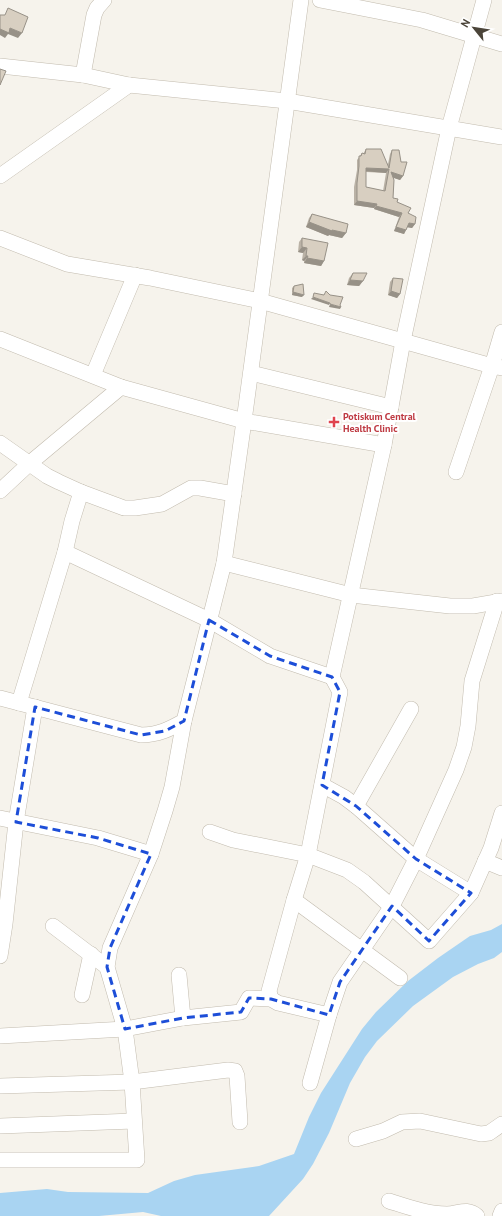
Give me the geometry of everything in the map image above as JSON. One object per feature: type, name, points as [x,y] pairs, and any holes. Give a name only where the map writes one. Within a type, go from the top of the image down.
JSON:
[{"type":"street","points":[[83,75],[94,15],[97,8],[104,0]]},
{"type":"street","points":[[0,1160],[137,1160],[132,1082],[125,1029],[107,967],[110,948],[151,854],[172,787],[184,721],[224,563],[301,0]]},
{"type":"street","points":[[320,0],[422,20],[502,44]]},
{"type":"street","points":[[271,999],[269,991],[308,855],[340,692],[332,677],[384,445],[403,341],[449,128],[484,0]]},
{"type":"street","points":[[0,66],[83,75],[129,85],[287,101],[502,137]]},
{"type":"street","points":[[0,176],[129,85]]},
{"type":"street","points":[[0,238],[67,264],[135,275],[260,301],[497,367]]},
{"type":"street","points":[[93,376],[135,275]]},
{"type":"street","points":[[456,472],[497,367],[502,332]]},
{"type":"street","points":[[0,338],[121,387],[244,420],[384,445]]},
{"type":"street","points":[[251,373],[391,407]]},
{"type":"street","points":[[0,491],[30,463],[121,387]]},
{"type":"street","points":[[0,443],[48,476],[81,492],[124,508],[162,504],[191,488],[200,488],[234,494]]},
{"type":"street","points":[[19,703],[65,552],[72,521],[81,492]]},
{"type":"street","points":[[65,552],[209,620],[270,656],[332,677]]},
{"type":"street","points":[[224,563],[351,595],[450,606],[473,606],[500,601],[472,681],[468,726],[464,746],[456,770],[416,859],[392,906],[340,982],[328,1015],[310,1083]]},
{"type":"street","points":[[0,698],[141,735],[151,735],[165,732],[184,721]]},
{"type":"street","points":[[0,956],[6,924],[16,822],[35,707]]},
{"type":"street","points":[[356,806],[411,709]]},
{"type":"street","points":[[322,785],[344,797],[356,806],[416,859],[471,893]]},
{"type":"street","points":[[210,832],[233,840],[308,855],[347,870],[364,882],[392,906],[429,941],[471,893],[485,861],[502,813]]},
{"type":"street","points":[[0,818],[98,838],[151,854]]},
{"type":"street","points":[[485,861],[502,868]]},
{"type":"street","points":[[294,900],[400,978]]},
{"type":"street","points":[[53,926],[107,967]]},
{"type":"street","points":[[82,996],[91,954]]},
{"type":"street","points":[[179,975],[183,1018]]},
{"type":"street","points":[[0,1036],[125,1029],[183,1018],[241,1012],[249,998],[271,999],[278,1003],[328,1015]]},
{"type":"street","points":[[0,1086],[132,1082],[228,1070],[235,1071],[237,1076],[240,1122]]},
{"type":"street","points":[[0,1126],[134,1121]]},
{"type":"street","points":[[356,1139],[383,1131],[402,1122],[420,1121],[481,1134],[489,1133],[502,1124]]},
{"type":"street","points":[[389,1201],[429,1213],[448,1214],[466,1211],[472,1212],[477,1216]]},
{"type":"street","points":[[500,1216],[502,1211]]},
{"type":"highlighted area","points":[[209,620],[270,656],[332,677],[340,692],[322,785],[356,806],[416,859],[471,893],[429,941],[392,906],[340,982],[329,1015],[271,999],[249,998],[241,1012],[183,1018],[125,1029],[107,967],[110,948],[151,854],[98,838],[16,822],[35,707],[141,735],[165,731],[184,721]]},
{"type":"water","points":[[502,924],[502,952],[494,958],[478,964],[453,977],[413,1006],[377,1041],[365,1057],[350,1083],[329,1133],[313,1164],[303,1179],[269,1216],[161,1216],[143,1212],[99,1216],[0,1216],[0,1193],[47,1189],[68,1192],[148,1193],[174,1181],[195,1175],[259,1166],[294,1154],[309,1117],[321,1093],[362,1029],[376,1012],[408,981],[438,958],[470,936],[491,930]]},
{"type":"building","points":[[8,8],[28,17],[22,33],[10,28],[9,33],[0,29],[0,15],[5,15]]},
{"type":"building","points":[[0,69],[6,71],[0,85]]},
{"type":"building","points":[[366,149],[381,149],[389,168],[392,150],[399,150],[401,162],[407,162],[403,176],[391,172],[394,180],[393,198],[398,199],[397,202],[411,208],[408,213],[416,217],[415,224],[409,223],[406,230],[396,227],[402,213],[376,206],[377,204],[357,201],[359,156],[361,156],[362,153],[365,154]],"holes":[[[366,168],[389,169],[385,191],[366,187]]]},
{"type":"building","points":[[312,214],[348,224],[346,233],[332,231],[309,222]]},
{"type":"building","points":[[302,238],[328,243],[324,261],[307,258],[307,248],[302,247]]},
{"type":"building","points":[[353,273],[367,273],[363,281],[350,280]]},
{"type":"building","points":[[393,278],[403,279],[400,294],[391,291]]},
{"type":"building","points":[[303,284],[304,295],[293,292],[294,286]]},
{"type":"building","points":[[326,291],[330,295],[343,297],[340,305],[341,307],[313,297],[314,293],[324,295]]},
{"type":"place","name":"Potiskum Central Health Clinic","points":[[334,422]]}]
